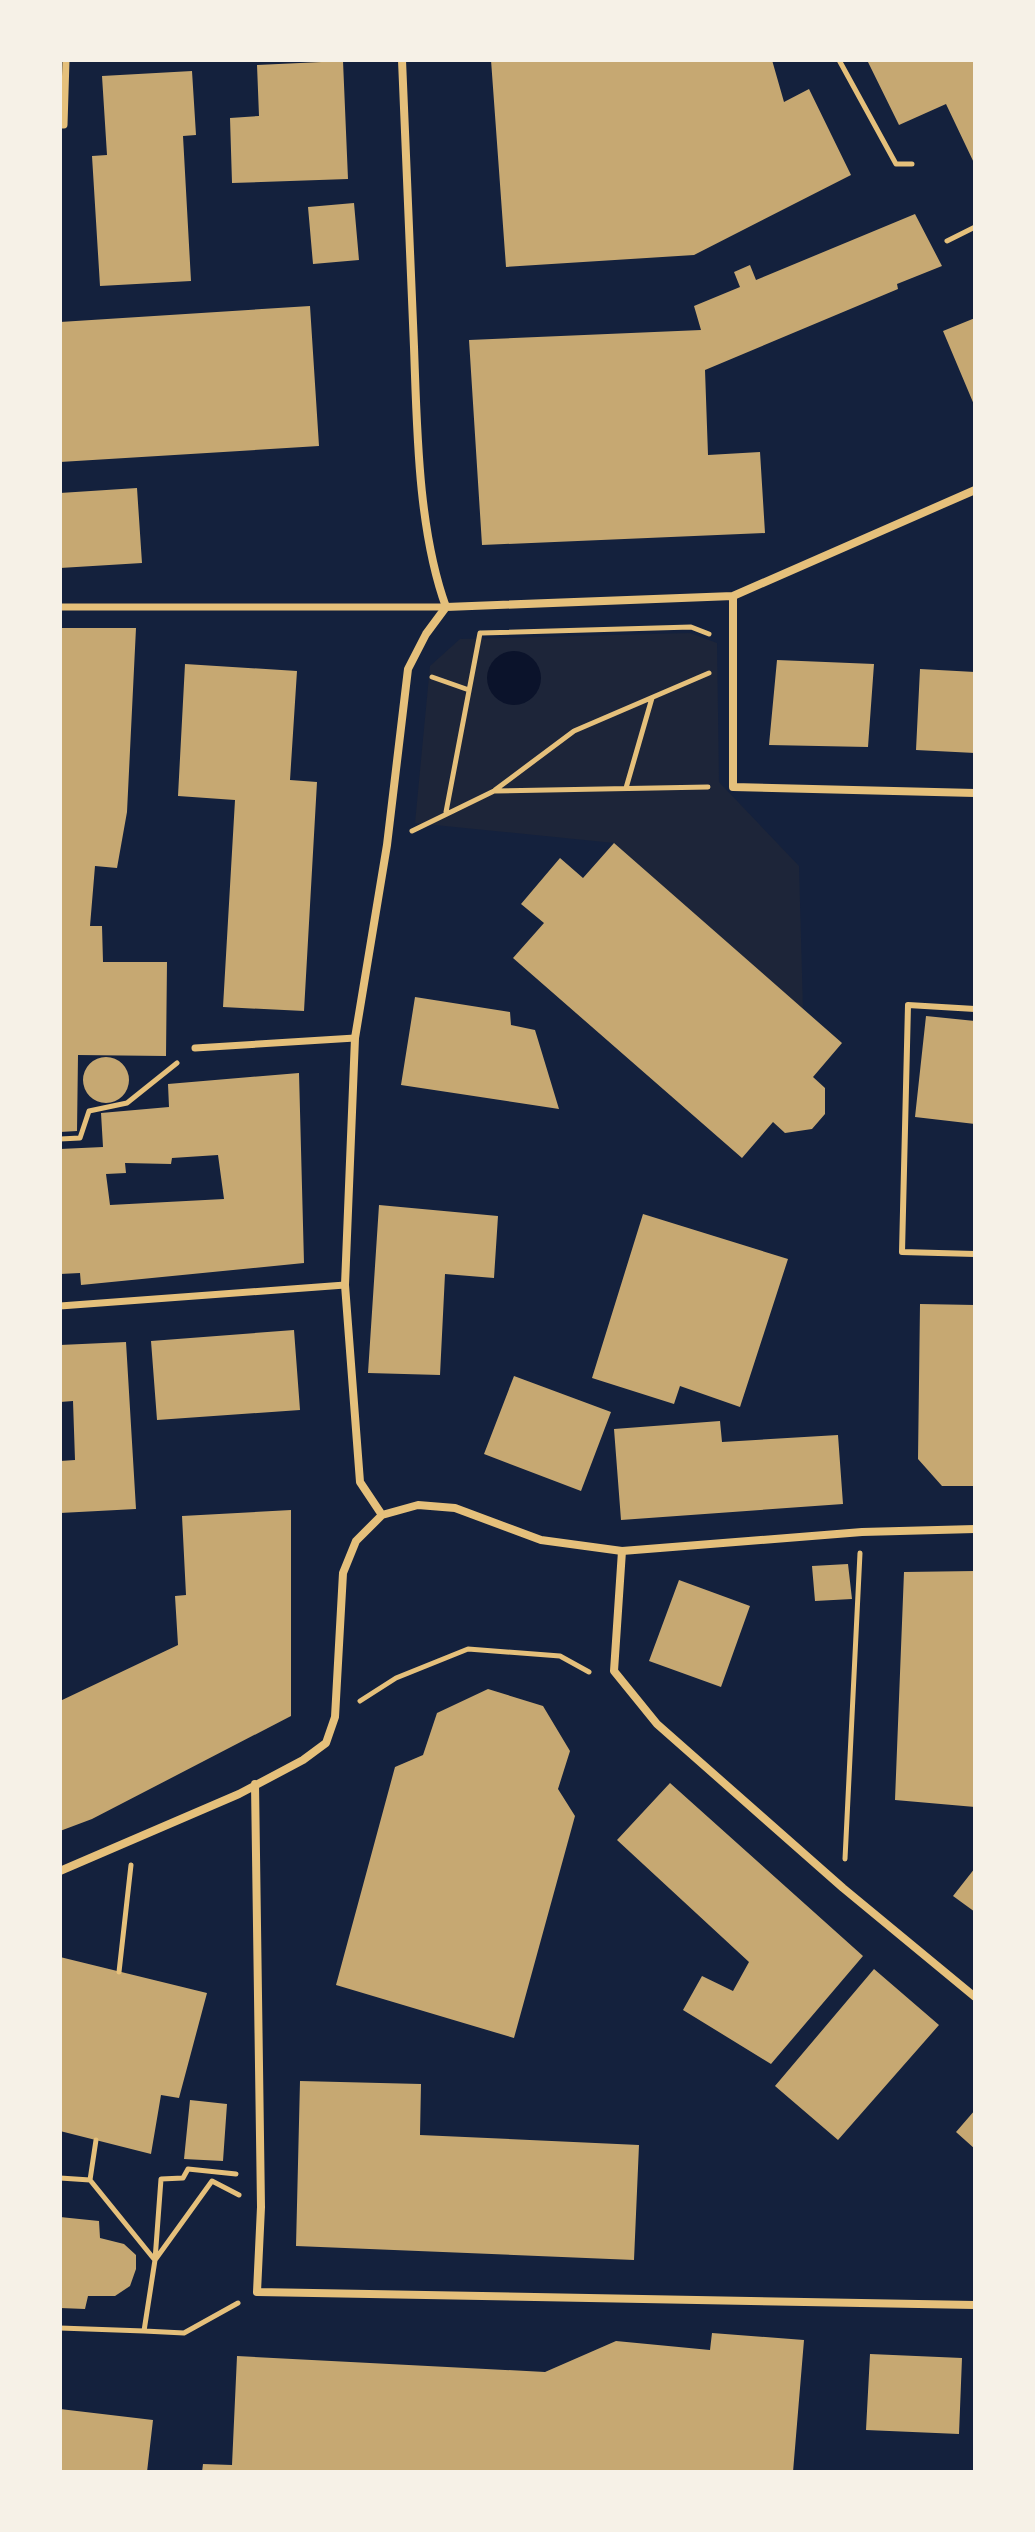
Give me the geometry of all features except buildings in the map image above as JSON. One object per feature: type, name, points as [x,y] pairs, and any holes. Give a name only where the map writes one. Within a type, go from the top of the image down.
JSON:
[{"type":"street","points":[[62,125],[66,60]]},
{"type":"street","points":[[402,60],[417,423],[428,542],[446,607]]},
{"type":"street","points":[[60,607],[446,607],[733,596],[975,490]]},
{"type":"street","points":[[733,596],[733,787],[975,793]]},
{"type":"street","points":[[382,1515],[360,1482],[345,1285],[355,1038],[387,845],[408,669],[426,634],[446,607]]},
{"type":"street","points":[[195,1048],[355,1038]]},
{"type":"street","points":[[60,1306],[345,1285]]},
{"type":"street","points":[[60,1871],[239,1794],[303,1760],[326,1743],[335,1717],[343,1573],[356,1541],[382,1515],[418,1505],[455,1508],[541,1540],[622,1551],[862,1532],[975,1529]]},
{"type":"street","points":[[622,1551],[614,1671],[657,1724],[843,1888],[975,1997]]},
{"type":"street","points":[[255,1784],[261,2207],[257,2292],[975,2305]]},
{"type":"lane","points":[[975,1009],[908,1005],[902,1252],[975,1254]]},
{"type":"path","points":[[839,60],[896,164],[912,164]]},
{"type":"path","points":[[947,241],[975,227]]},
{"type":"path","points":[[426,634],[691,627],[733,642]]},
{"type":"path","points":[[445,813],[480,633]]},
{"type":"path","points":[[387,845],[445,813],[494,791],[574,731],[733,664]]},
{"type":"path","points":[[408,669],[469,690]]},
{"type":"path","points":[[626,788],[652,698]]},
{"type":"path","points":[[494,791],[733,787]]},
{"type":"path","points":[[60,1139],[80,1138],[89,1111],[127,1103],[195,1048]]},
{"type":"path","points":[[843,1888],[862,1532]]},
{"type":"path","points":[[335,1717],[396,1678],[468,1649],[560,1656],[633,1694]]},
{"type":"path","points":[[119,1972],[134,1838]]},
{"type":"path","points":[[90,2180],[96,2140]]},
{"type":"path","points":[[144,2331],[155,2260],[161,2179],[183,2178],[188,2169],[238,2175],[238,2159]]},
{"type":"path","points":[[60,2178],[90,2180],[155,2260]]},
{"type":"path","points":[[155,2260],[212,2181],[261,2207]]},
{"type":"path","points":[[60,2328],[184,2333],[257,2292]]},
{"type":"shaded area","points":[[690,633],[717,643],[719,782],[799,866],[803,1010],[614,843],[415,823],[430,666],[460,639]]},
{"type":"shaded area","points":[[514,651],[525,653],[533,659],[539,667],[539,689],[533,697],[525,703],[514,705],[503,703],[495,697],[489,689],[487,678],[489,667],[495,659],[503,653]]}]
